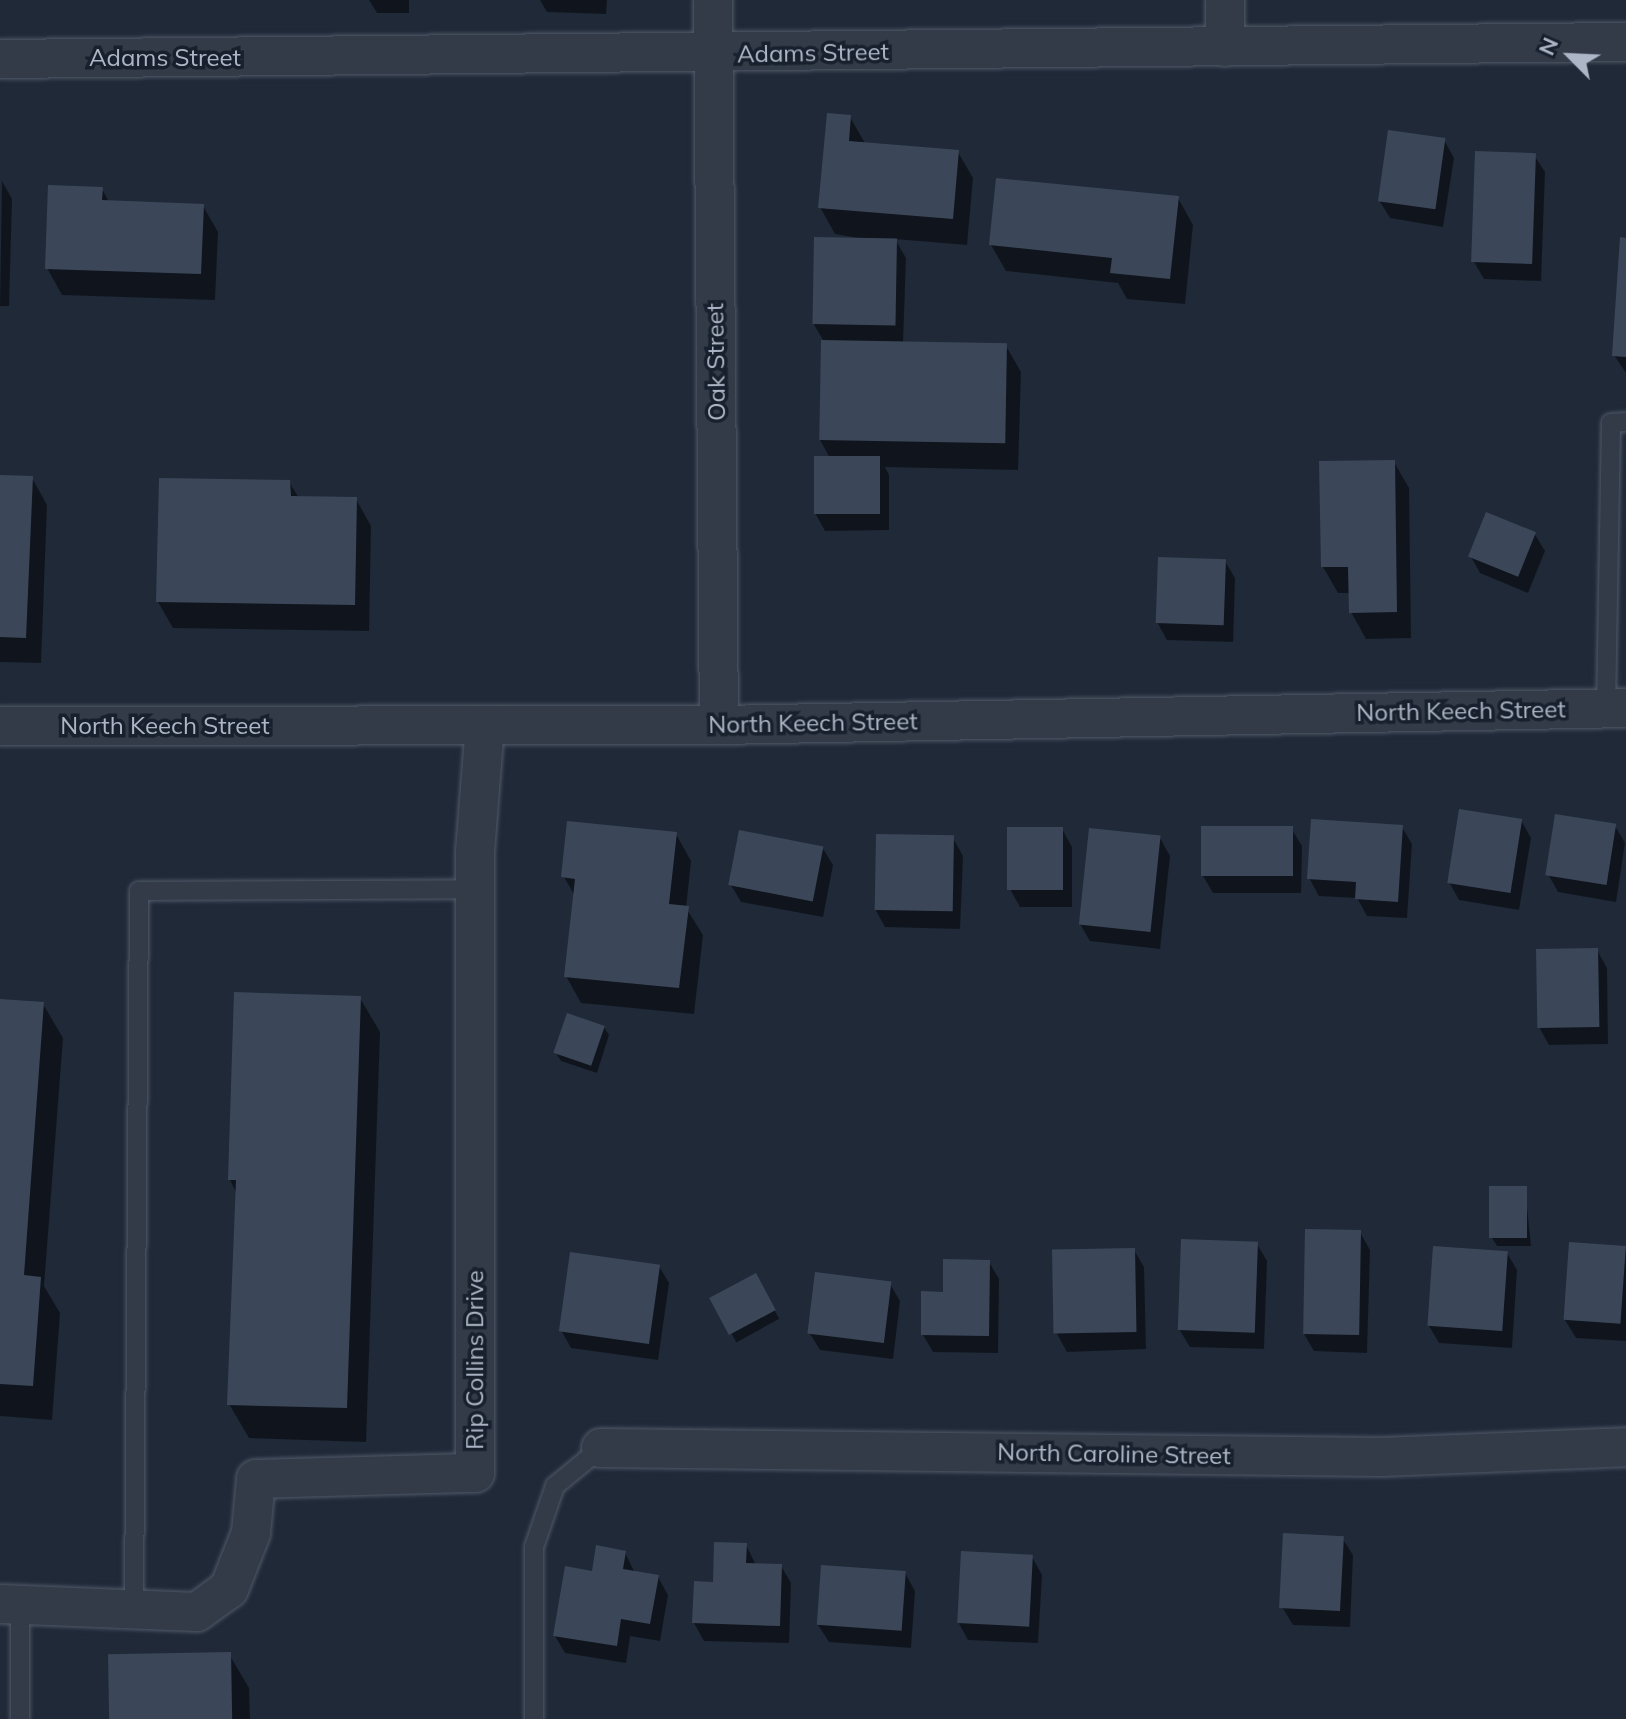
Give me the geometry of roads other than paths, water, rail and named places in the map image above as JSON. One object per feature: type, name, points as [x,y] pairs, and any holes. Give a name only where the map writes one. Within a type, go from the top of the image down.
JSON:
[{"type":"street","name":"Oak Street","points":[[713,0],[719,725]]},
{"type":"street","points":[[1225,0],[1225,47]]},
{"type":"street","name":"Adams Street","points":[[0,59],[713,55],[1626,42]]},
{"type":"street","name":"North Keech Street","points":[[0,726],[719,725],[1616,708]]},
{"type":"street","name":"Rip Collins Drive","points":[[10,1604],[197,1612],[229,1589],[251,1533],[256,1479],[475,1473],[475,889],[485,725]]},
{"type":"street","name":"North Caroline Street","points":[[601,1448],[1382,1457],[1626,1447]]},
{"type":"lane","points":[[1616,708],[1611,423],[1626,422]]},
{"type":"lane","points":[[134,1609],[139,891],[475,889]]},
{"type":"lane","points":[[534,1719],[534,1547],[555,1486],[601,1448]]},
{"type":"lane","points":[[10,1604],[20,1719]]}]
